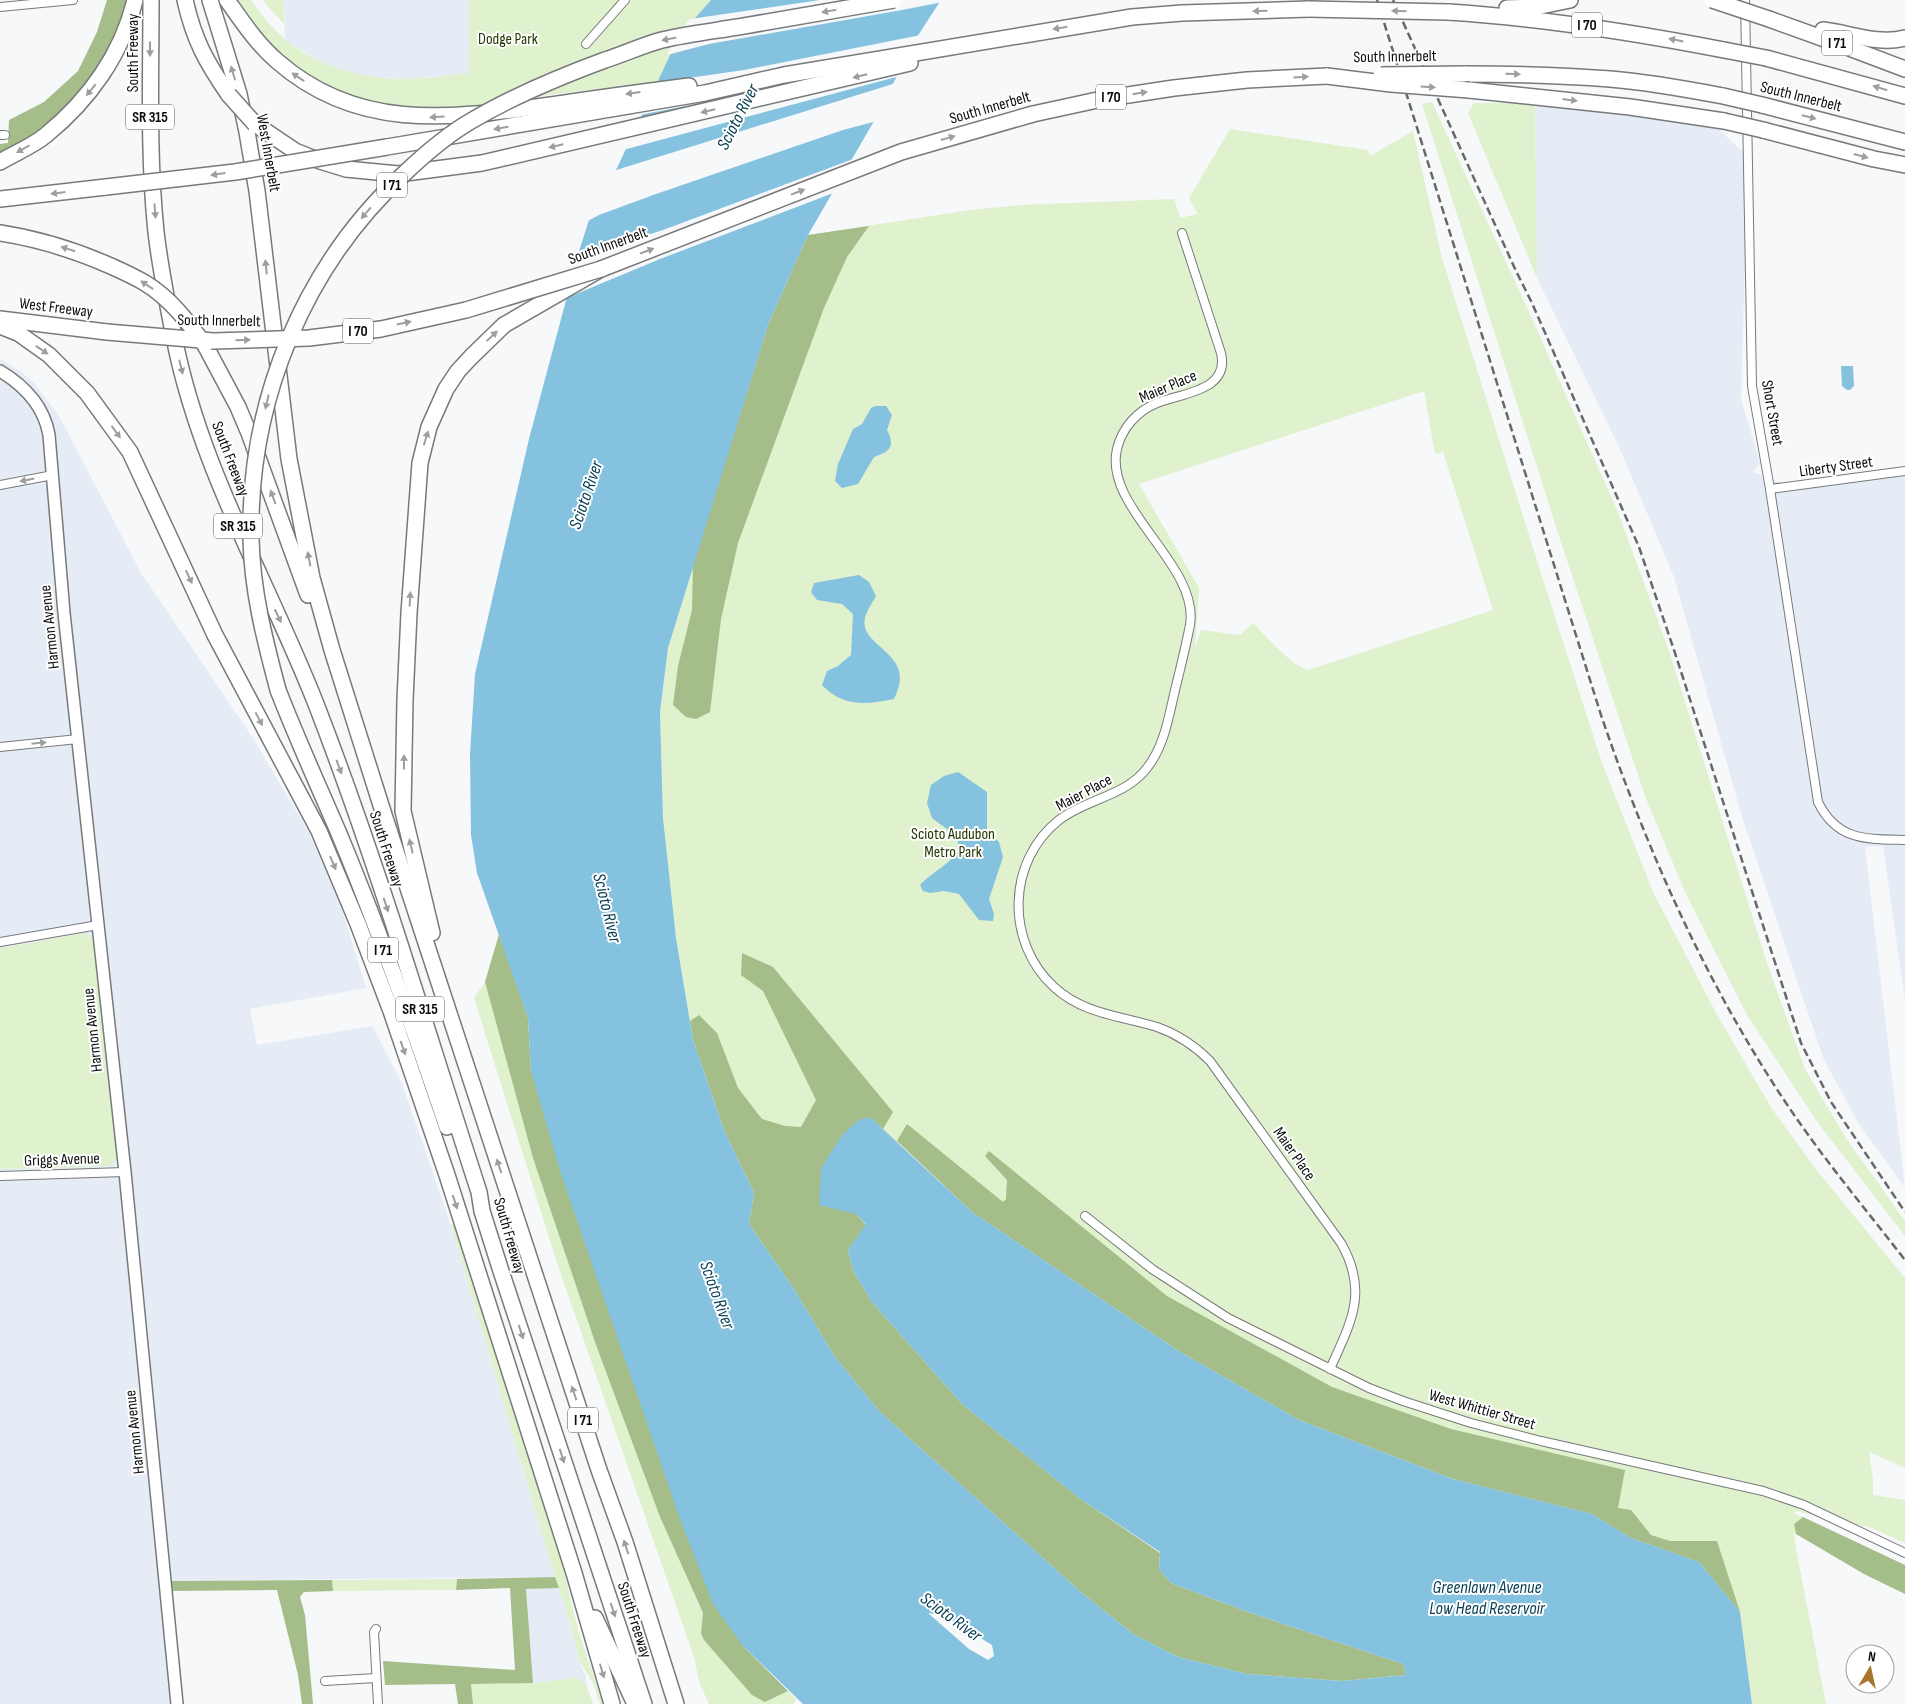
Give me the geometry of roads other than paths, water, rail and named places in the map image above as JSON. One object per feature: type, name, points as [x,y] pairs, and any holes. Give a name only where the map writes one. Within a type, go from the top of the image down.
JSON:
[{"type":"highway","points":[[0,162],[45,136],[92,88],[104,73],[119,46],[131,18],[135,0]]},
{"type":"highway","name":"South Freeway","points":[[151,0],[150,121],[156,233],[174,338],[187,390],[207,452],[250,556],[293,648],[339,768],[476,1182],[482,1211],[644,1704]]},
{"type":"highway","points":[[184,0],[204,56],[229,96],[255,124],[295,151],[320,161],[346,169],[398,174],[482,163],[854,78],[989,40]]},
{"type":"highway","name":"West Innerbelt","points":[[210,0],[239,94],[247,132],[257,191],[271,316]]},
{"type":"highway","points":[[227,0],[258,43],[298,77],[320,91],[341,101],[384,113],[425,117],[468,115],[705,83],[733,85]]},
{"type":"highway","name":"I 71","points":[[482,1211],[470,1193],[404,1002],[340,837],[307,763],[278,690],[259,611],[251,540],[252,492],[258,443],[270,390],[295,322],[306,300],[338,249],[380,198],[417,161],[469,122],[508,101],[576,71],[662,40],[894,0]]},
{"type":"highway","points":[[1448,12],[1536,7],[1570,0]]},
{"type":"highway","name":"I 71","points":[[1712,0],[1797,28],[1905,69]]},
{"type":"highway","name":"South Innerbelt","points":[[0,200],[226,173],[705,93],[733,85],[989,40],[1132,17],[1182,13],[1309,9],[1448,12],[1554,21],[1652,36],[1766,58],[1905,96]]},
{"type":"highway","points":[[1797,28],[1830,30],[1872,39],[1905,38]]},
{"type":"highway","name":"South Innerbelt","points":[[107,332],[213,342],[309,338],[380,329],[466,310],[601,268],[901,152],[1033,114],[1102,99],[1174,88],[1247,80],[1327,76],[1464,74],[1550,75],[1610,79],[1668,86],[1724,96],[1905,142]]},
{"type":"highway","points":[[1327,76],[1612,105],[1724,120],[1874,160],[1905,166]]},
{"type":"highway","points":[[0,232],[55,245],[85,255],[146,284],[166,299],[205,344],[238,406],[249,433],[344,690]]},
{"type":"highway","name":"I 71","points":[[465,1063],[424,903],[403,811],[409,613],[420,463],[424,442],[437,408],[446,389],[458,371],[504,325],[601,268]]},
{"type":"highway","name":"South Freeway","points":[[271,316],[289,459],[309,560],[329,641],[465,1063],[676,1704]]},
{"type":"highway","name":"West Freeway","points":[[0,319],[107,332]]},
{"type":"highway","points":[[0,326],[18,333],[49,354],[87,393],[130,452],[215,635],[319,831],[358,924],[391,1011],[447,1175],[574,1573],[612,1704]]},
{"type":"highway","points":[[574,1573],[635,1704]]},
{"type":"highway","points":[[646,1610],[684,1704]]},
{"type":"main road","name":"Harmon Avenue","points":[[0,371],[20,384],[32,396],[47,422],[54,475],[64,613],[125,1172],[177,1704]]},
{"type":"street","points":[[0,6],[73,0]]},
{"type":"street","points":[[586,44],[625,0]]},
{"type":"street","name":"Short Street","points":[[1744,0],[1752,297],[1751,370],[1818,802],[1831,823],[1840,830],[1857,837],[1905,840]]},
{"type":"street","name":"Maier Place","points":[[1182,233],[1221,353],[1223,361],[1220,375],[1209,384],[1156,403],[1133,419],[1121,437],[1116,459],[1117,476],[1125,496],[1177,575],[1189,604],[1190,626],[1169,716],[1160,748],[1146,769],[1135,780],[1120,790],[1072,811],[1049,829],[1040,840],[1026,866],[1022,878],[1018,906],[1019,924],[1029,954],[1044,977],[1064,996],[1091,1010],[1174,1034],[1189,1043],[1210,1061],[1340,1243],[1347,1255],[1355,1279],[1355,1302],[1352,1317],[1330,1369]]},
{"type":"street","name":"Liberty Street","points":[[1770,489],[1905,471]]},
{"type":"street","points":[[0,485],[54,475]]},
{"type":"street","points":[[0,747],[78,739]]},
{"type":"street","points":[[0,942],[98,925]]},
{"type":"street","name":"Griggs Avenue","points":[[0,1176],[125,1172]]},
{"type":"street","name":"West Whittier Street","points":[[1085,1216],[1152,1269],[1210,1306],[1268,1339],[1369,1388],[1471,1423],[1776,1495],[1817,1511],[1905,1553]]},
{"type":"street","points":[[376,1629],[374,1632],[378,1704]]},
{"type":"street","points":[[325,1681],[376,1678]]},
{"type":"water","points":[[711,0],[941,0],[917,37],[874,121],[808,235],[769,322],[668,648],[660,712],[663,818],[676,938],[693,1040],[724,1130],[754,1193],[749,1224],[792,1286],[835,1357],[880,1412],[1082,1593],[1133,1634],[1178,1657],[1247,1674],[1342,1681],[1406,1675],[1403,1664],[1245,1611],[1171,1583],[1159,1569],[1160,1552],[1079,1498],[962,1404],[871,1301],[853,1270],[848,1250],[866,1224],[856,1214],[819,1205],[821,1168],[842,1135],[859,1120],[870,1117],[972,1212],[1177,1350],[1299,1420],[1453,1479],[1592,1514],[1631,1538],[1699,1562],[1740,1612],[1752,1704],[803,1704],[743,1646],[713,1604],[680,1519],[560,1171],[531,1071],[528,1018],[477,873],[471,835],[470,754],[475,674],[529,439],[589,220],[617,168],[679,36]],"holes":[[[928,1613],[942,1615],[992,1645],[994,1656],[988,1660],[969,1649]]]},
{"type":"water","points":[[1841,366],[1853,366],[1854,386],[1850,390],[1842,386]]},
{"type":"water","points":[[886,406],[892,415],[887,430],[891,441],[890,448],[874,457],[858,484],[842,488],[835,481],[838,464],[853,429],[862,424],[871,408]]},
{"type":"water","points":[[859,575],[869,582],[876,596],[866,615],[865,628],[870,637],[894,661],[899,671],[900,683],[894,699],[864,703],[847,701],[830,692],[822,685],[827,671],[838,666],[851,655],[853,614],[842,604],[817,600],[811,592],[814,583]]},
{"type":"water","points":[[958,772],[987,792],[987,830],[999,842],[1003,857],[989,899],[994,914],[993,921],[979,920],[959,894],[944,891],[930,893],[923,891],[920,885],[951,859],[960,848],[955,835],[932,818],[927,803],[931,785],[944,776]]},
{"type":"railway","points":[[1377,0],[1601,715],[1658,865],[1680,914],[1755,1055],[1813,1141],[1905,1260]]},
{"type":"railway","points":[[1393,0],[1532,303],[1639,547],[1801,1043],[1831,1102],[1905,1212]]},
{"type":"park label","name":"Dodge Park","points":[[508,39]]},
{"type":"park label","name":"Scioto Audubon Metro Park","points":[[953,843]]},
{"type":"water label","name":"Scioto River","points":[[738,117]]},
{"type":"water label","name":"Scioto River","points":[[586,495]]},
{"type":"water label","name":"Scioto River","points":[[607,908]]},
{"type":"water label","name":"Scioto River","points":[[717,1295]]},
{"type":"water label","name":"Greenlawn Avenue Low Head Reservoir","points":[[1487,1597]]},
{"type":"water label","name":"Scioto River","points":[[951,1617]]}]
